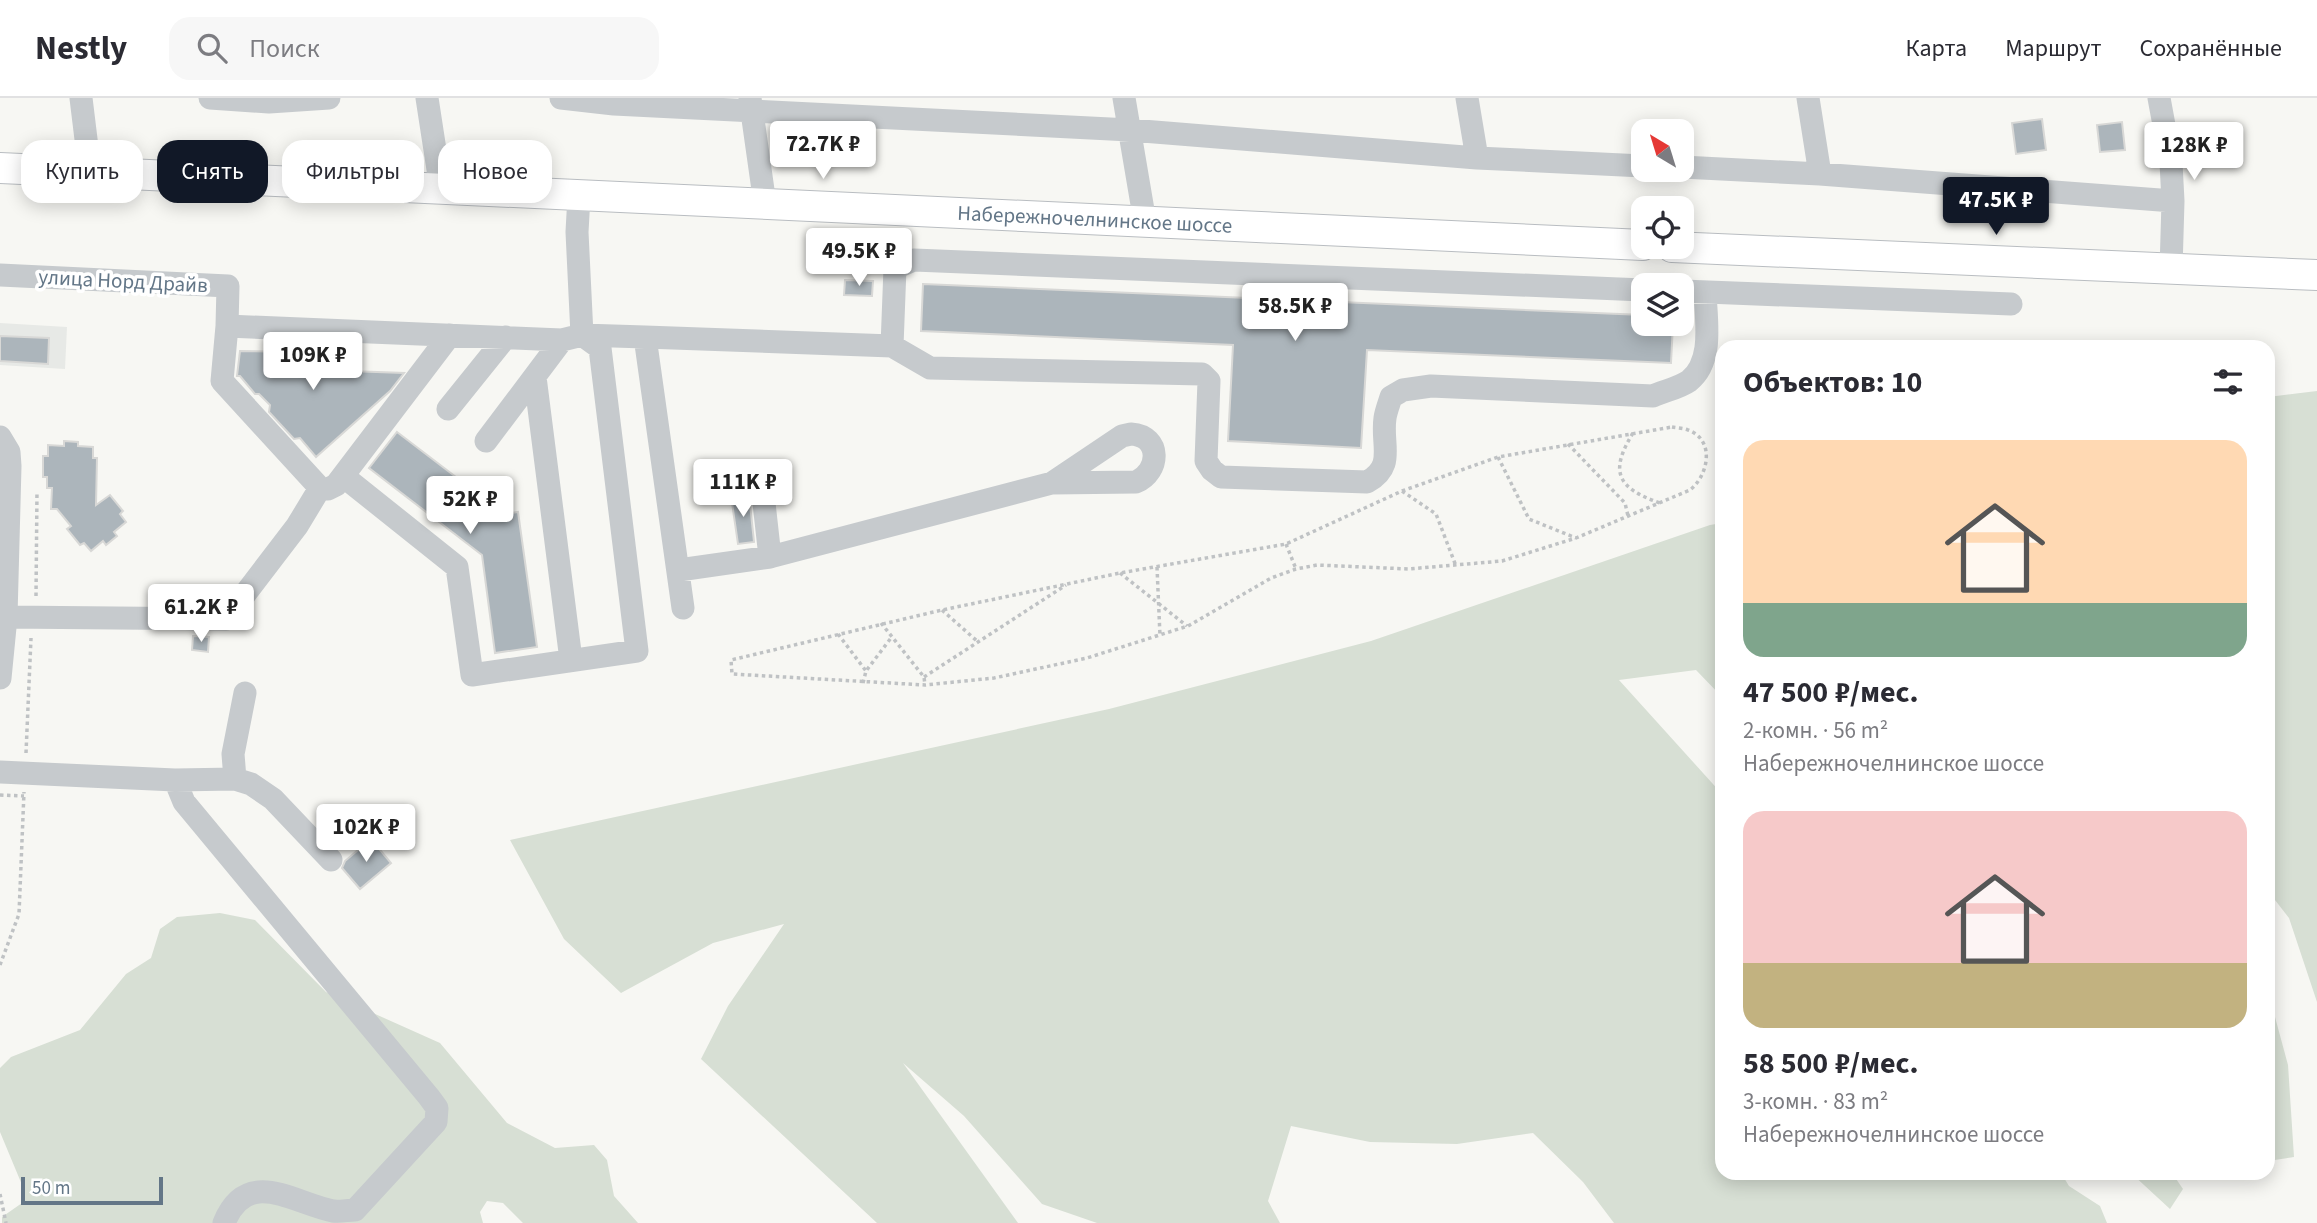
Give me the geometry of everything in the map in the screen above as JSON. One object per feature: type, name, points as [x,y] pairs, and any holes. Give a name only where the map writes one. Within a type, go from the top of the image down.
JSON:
[{"type":"main road","name":"Набережночелнинское шоссе","points":[[0,168],[21,169]]},
{"type":"main road","name":"Набережночелнинское шоссе","points":[[143,174],[438,188]]},
{"type":"main road","name":"Набережночелнинское шоссе","points":[[552,194],[1631,244]]},
{"type":"main road","points":[[1694,248],[2317,275]]},
{"type":"street","points":[[81,98],[86,140]]},
{"type":"street","points":[[210,98],[269,102],[329,98]]},
{"type":"street","points":[[427,98],[438,174]]},
{"type":"street","points":[[561,98],[614,104],[751,104],[1130,130],[1477,158],[1631,165]]},
{"type":"street","points":[[1124,98],[1145,222]]},
{"type":"street","points":[[1467,98],[1477,158]]},
{"type":"street","points":[[1808,98],[1820,174]]},
{"type":"street","points":[[2159,98],[2171,163],[2174,201],[2171,270]]},
{"type":"street","points":[[751,104],[765,204]]},
{"type":"street","points":[[1694,168],[1820,174],[2174,201]]},
{"type":"street","points":[[486,441],[535,377],[572,337],[579,196]]},
{"type":"street","points":[[892,346],[895,268],[914,260],[1631,290]]},
{"type":"street","name":"улица Норд Драйв","points":[[0,275],[228,286],[227,326]]},
{"type":"street","points":[[1694,292],[2011,304]]},
{"type":"street","points":[[450,335],[336,485],[328,489],[320,488],[222,381],[227,326],[506,337],[645,337],[892,346],[930,368],[1202,373],[1209,381],[1206,461],[1221,477],[1367,482],[1379,475],[1385,463],[1385,418],[1391,397],[1403,390],[1431,386],[1653,396],[1686,383],[1699,371],[1706,353],[1705,292]]},
{"type":"street","points":[[448,409],[506,337]]},
{"type":"street","points":[[343,476],[457,567],[472,675],[637,651],[600,348],[572,337]]},
{"type":"street","points":[[645,337],[683,608]]},
{"type":"street","points":[[535,377],[571,660]]},
{"type":"street","points":[[0,437],[9,452],[10,466],[6,617],[0,678]]},
{"type":"street","points":[[678,570],[770,557],[1052,483]]},
{"type":"street","points":[[6,617],[226,620],[297,526],[320,488]]},
{"type":"street","points":[[763,494],[770,557]]},
{"type":"street","points":[[235,779],[233,754],[244,693]]},
{"type":"street","points":[[0,772],[175,780],[235,779],[251,784],[273,799],[331,860]]},
{"type":"street","points":[[175,780],[184,802],[436,1108],[436,1122],[355,1210],[335,1212],[284,1194],[259,1191],[239,1199],[224,1223]]},
{"type":"path","points":[[1672,427],[1690,430],[1702,440],[1707,454],[1700,482],[1690,490],[1576,538],[1502,561],[1408,569],[1317,565],[1296,569],[1271,578],[1188,626],[1087,658],[993,678],[925,685],[732,674],[731,660],[881,623],[1120,573],[1286,544],[1402,491],[1498,457],[1568,444],[1672,427]]},
{"type":"path","points":[[1633,433],[1622,451],[1619,471],[1633,491],[1660,503]]},
{"type":"path","points":[[1568,444],[1625,503],[1628,516]]},
{"type":"path","points":[[1498,457],[1529,519],[1576,538]]},
{"type":"path","points":[[0,965],[19,914],[32,618],[37,588],[37,491]]},
{"type":"path","points":[[1402,491],[1436,514],[1456,566]]},
{"type":"path","points":[[1286,544],[1296,569]]},
{"type":"path","points":[[1157,567],[1160,636]]},
{"type":"path","points":[[1120,573],[1188,626]]},
{"type":"path","points":[[924,677],[1068,584]]},
{"type":"path","points":[[942,610],[978,642]]},
{"type":"path","points":[[881,623],[924,677],[925,685]]},
{"type":"path","points":[[838,634],[866,671]]},
{"type":"path","points":[[863,683],[866,671],[892,637]]},
{"type":"path","points":[[0,795],[24,796]]},
{"type":"path","points":[[0,1194],[6,1223]]},
{"type":"shaded area","points":[[0,323],[67,327],[65,369],[0,365]]},
{"type":"shaded area","points":[[2317,391],[2317,1002],[2289,918],[2275,900],[2275,396]]},
{"type":"shaded area","points":[[1715,524],[1715,690],[1696,670],[1619,680],[1715,786],[1715,1180],[2065,1180],[2069,1186],[2100,1206],[2107,1223],[1614,1223],[1583,1182],[1533,1133],[1457,1144],[1370,1142],[1291,1126],[1268,1201],[1280,1223],[1097,1223],[1042,1204],[964,1116],[903,1063],[1018,1223],[877,1223],[701,1059],[728,1006],[784,924],[713,943],[621,993],[564,939],[510,840],[1109,709],[1371,641]]},
{"type":"shaded area","points":[[220,913],[255,920],[326,992],[440,1043],[507,1123],[555,1148],[594,1145],[607,1160],[614,1196],[638,1223],[523,1223],[503,1203],[487,1201],[480,1212],[483,1223],[2,1223],[2,1217],[22,1203],[25,1192],[0,1132],[0,1068],[11,1057],[80,1030],[126,974],[151,958],[160,929],[177,917]]},
{"type":"shaded area","points":[[2275,1017],[2288,1065],[2294,1157],[2275,1160]]},
{"type":"shaded area","points":[[2139,1180],[2177,1180],[2183,1189],[2170,1209]]},
{"type":"building","points":[[2042,119],[2046,150],[2016,154],[2012,123]]},
{"type":"building","points":[[2122,122],[2125,150],[2100,152],[2097,125]]},
{"type":"building","points":[[845,280],[873,281],[872,296],[844,295]]},
{"type":"building","points":[[923,284],[1631,314],[1631,336],[1672,336],[1671,363],[1367,350],[1361,448],[1228,441],[1233,345],[921,331]]},
{"type":"building","points":[[0,336],[49,338],[48,364],[0,361]]},
{"type":"building","points":[[311,344],[326,344],[349,371],[404,373],[390,391],[316,457],[300,438],[294,439],[269,412],[270,405],[237,376],[240,351],[302,352]]},
{"type":"building","points":[[397,432],[490,503],[492,516],[518,512],[537,647],[495,653],[482,555],[369,468]]},
{"type":"building","points":[[64,441],[93,447],[93,458],[97,458],[96,505],[110,495],[123,511],[120,514],[126,522],[114,532],[117,536],[106,545],[103,541],[91,551],[84,543],[80,545],[67,529],[71,526],[57,509],[51,509],[52,488],[47,488],[47,477],[43,477],[43,456],[48,456],[48,445],[64,446]]},
{"type":"building","points":[[749,494],[754,542],[738,544],[731,496]]},
{"type":"building","points":[[193,636],[209,637],[208,652],[192,650]]},
{"type":"building","points":[[371,839],[391,863],[360,889],[342,868],[345,861]]}]
